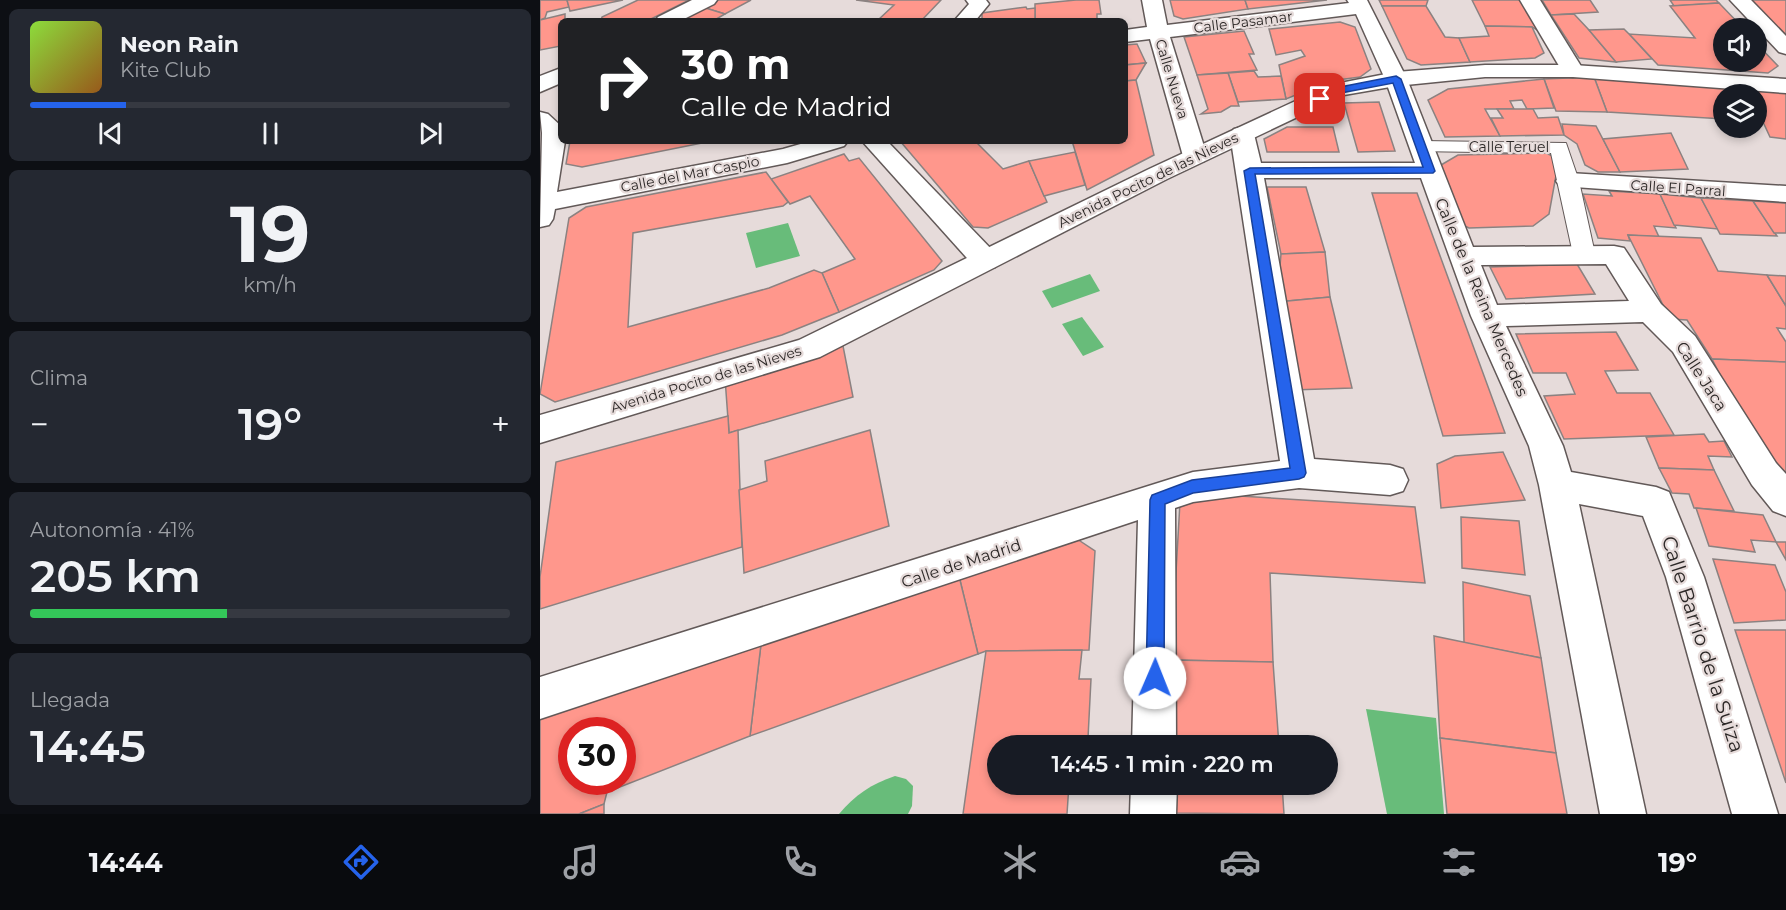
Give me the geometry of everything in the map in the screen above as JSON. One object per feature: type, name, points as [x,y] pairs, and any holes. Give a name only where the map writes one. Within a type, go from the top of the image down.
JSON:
[{"type":"street","points":[[671,18],[707,0]]},
{"type":"street","name":"Calle Nueva","points":[[1152,0],[1158,32],[1195,156]]},
{"type":"street","points":[[1530,0],[1573,71]]},
{"type":"street","points":[[1740,0],[1786,48]]},
{"type":"street","points":[[966,18],[980,1]]},
{"type":"street","name":"Calle Pasamar","points":[[1128,36],[1360,4]]},
{"type":"street","name":"Calle de la Reina Mercedes","points":[[1360,4],[1396,79],[1486,316],[1546,446],[1557,485]]},
{"type":"street","name":"Avenida Pocito de las Nieves","points":[[540,429],[809,348],[1195,156],[1338,90],[1396,79],[1485,71],[1573,71],[1786,86]]},
{"type":"street","points":[[540,85],[558,76]]},
{"type":"street","points":[[540,119],[554,132],[542,211]]},
{"type":"street","points":[[1242,134],[1299,473]]},
{"type":"street","name":"Calle del Mar Caspio","points":[[542,211],[788,156],[826,144]]},
{"type":"street","points":[[877,144],[985,260]]},
{"type":"street","name":"Calle Teruel","points":[[1250,171],[1559,147],[1569,181],[1599,255]]},
{"type":"street","name":"Calle El Parral","points":[[1569,181],[1786,195]]},
{"type":"street","points":[[1463,256],[1599,255]]},
{"type":"street","name":"Calle Jaca","points":[[1599,255],[1684,344],[1764,474],[1786,500]]},
{"type":"street","points":[[1486,316],[1650,310]]},
{"type":"street","name":"Calle de Madrid","points":[[540,698],[1192,487],[1299,473],[1390,480]]},
{"type":"street","points":[[1557,485],[1623,814]]},
{"type":"street","name":"Calle Barrio de la Suiza","points":[[1557,485],[1656,503],[1685,577],[1755,814]]},
{"type":"street","points":[[1154,735],[1157,500]]},
{"type":"street","points":[[1153,814],[1154,795]]},
{"type":"shaded area","points":[[788,223],[800,256],[756,268],[746,233]]},
{"type":"shaded area","points":[[1090,274],[1100,291],[1052,308],[1042,291]]},
{"type":"shaded area","points":[[1082,317],[1104,347],[1083,356],[1062,324]]},
{"type":"shaded area","points":[[1366,709],[1436,718],[1444,814],[1387,814]]},
{"type":"shaded area","points":[[895,776],[906,779],[913,786],[912,806],[908,814],[839,814],[864,791]]},
{"type":"building","points":[[540,0],[567,0],[569,7],[547,12],[545,18],[540,20]]},
{"type":"building","points":[[567,0],[623,0],[570,11]]},
{"type":"building","points":[[638,0],[689,0],[653,18],[602,17]]},
{"type":"building","points":[[711,0],[751,0],[725,14],[699,6]]},
{"type":"building","points":[[856,0],[941,0],[924,18],[880,18],[894,5]]},
{"type":"building","points":[[1099,0],[1101,14],[1097,14],[1097,18],[1035,18],[1035,4]]},
{"type":"building","points":[[1170,0],[1245,0],[1248,9],[1183,19],[1174,16]]},
{"type":"building","points":[[1245,0],[1327,0],[1248,9]]},
{"type":"building","points":[[1379,0],[1428,0],[1426,6],[1382,6]]},
{"type":"building","points":[[1472,0],[1525,0],[1541,32],[1532,27],[1485,26]]},
{"type":"building","points":[[1542,0],[1590,0],[1598,12],[1551,15]]},
{"type":"building","points":[[1670,0],[1716,0],[1719,3],[1674,6]]},
{"type":"building","points":[[1751,0],[1786,0],[1786,37]]},
{"type":"building","points":[[1719,3],[1733,18],[1713,18],[1713,69],[1658,65],[1629,34],[1695,38],[1670,6]]},
{"type":"building","points":[[699,6],[725,14],[718,18],[677,18]]},
{"type":"building","points":[[1382,6],[1426,6],[1445,37],[1459,38],[1470,62],[1421,65],[1407,59]]},
{"type":"building","points":[[1026,7],[1027,9],[1035,8],[1035,18],[982,18],[982,13]]},
{"type":"building","points":[[565,14],[565,18],[558,18],[558,47],[540,50],[540,20]]},
{"type":"building","points":[[1574,14],[1616,62],[1579,58],[1551,15]]},
{"type":"building","points":[[1340,22],[1355,27],[1371,69],[1360,77],[1330,81],[1286,99],[1279,65],[1305,56],[1301,50],[1276,55],[1269,29]]},
{"type":"building","points":[[1485,26],[1532,27],[1544,53],[1535,58],[1470,62],[1459,38],[1489,36]]},
{"type":"building","points":[[1624,29],[1652,59],[1616,62],[1589,30]]},
{"type":"building","points":[[1244,31],[1254,54],[1249,54],[1257,70],[1197,75],[1184,37]]},
{"type":"building","points":[[1137,44],[1146,63],[1128,65],[1128,45]]},
{"type":"building","points":[[1767,54],[1778,66],[1768,73],[1754,72],[1767,72]]},
{"type":"building","points":[[1146,63],[1136,80],[1128,81],[1128,65]]},
{"type":"building","points":[[1254,71],[1258,77],[1281,76],[1286,99],[1238,102],[1228,73]]},
{"type":"building","points":[[1228,73],[1239,106],[1231,106],[1221,112],[1201,114],[1208,109],[1197,75]]},
{"type":"building","points":[[1594,77],[1713,85],[1713,118],[1607,112]]},
{"type":"building","points":[[1594,77],[1607,112],[1556,111],[1544,79]]},
{"type":"building","points":[[1544,79],[1554,108],[1527,109],[1522,100],[1510,101],[1514,109],[1485,109],[1500,136],[1445,137],[1428,100],[1448,89]]},
{"type":"building","points":[[1136,80],[1154,155],[1087,190],[1073,144],[1128,144],[1128,81]]},
{"type":"building","points":[[1767,88],[1780,89],[1786,92],[1786,139],[1770,137],[1767,131]]},
{"type":"building","points":[[1379,102],[1395,151],[1358,152],[1344,103]]},
{"type":"building","points":[[1497,109],[1533,109],[1538,118],[1558,117],[1564,135],[1500,136],[1491,118],[1503,118]]},
{"type":"building","points":[[1562,124],[1596,126],[1620,172],[1598,172],[1585,165],[1577,144],[1564,135]]},
{"type":"building","points":[[1287,127],[1333,127],[1339,152],[1267,152],[1264,139]]},
{"type":"building","points":[[1671,133],[1688,169],[1620,172],[1603,139]]},
{"type":"building","points":[[569,144],[697,144],[582,167],[566,164]]},
{"type":"building","points":[[903,144],[978,144],[1003,169],[1029,161],[1047,202],[988,228],[973,227]]},
{"type":"building","points":[[1075,152],[1085,185],[1044,196],[1029,161]]},
{"type":"building","points":[[1546,153],[1559,159],[1549,214],[1533,226],[1469,228],[1451,219],[1441,165],[1458,155]]},
{"type":"building","points":[[844,154],[849,161],[859,158],[942,261],[934,270],[839,312],[822,273],[855,259],[810,196],[790,204],[771,179]]},
{"type":"building","points":[[766,172],[788,202],[783,206],[633,233],[628,327],[769,288],[814,270],[822,273],[839,312],[782,335],[555,402],[540,394],[569,218],[586,207]]},
{"type":"building","points":[[1267,187],[1306,187],[1325,252],[1281,254]]},
{"type":"building","points":[[1609,191],[1660,194],[1676,228],[1654,226],[1659,237],[1628,235],[1630,241],[1598,238],[1583,194],[1612,196]]},
{"type":"building","points":[[1372,193],[1417,193],[1505,433],[1443,436]]},
{"type":"building","points":[[1660,194],[1701,198],[1718,229],[1674,225]]},
{"type":"building","points":[[1701,198],[1753,201],[1777,236],[1720,234]]},
{"type":"building","points":[[1753,201],[1786,203],[1786,233],[1774,233]]},
{"type":"building","points":[[1628,235],[1701,238],[1718,271],[1767,275],[1786,306],[1786,329],[1777,328],[1786,342],[1786,362],[1712,359],[1687,320],[1670,319]]},
{"type":"building","points":[[1325,252],[1330,297],[1277,302],[1281,254]]},
{"type":"building","points":[[1577,264],[1595,294],[1506,299],[1490,267]]},
{"type":"building","points":[[1767,275],[1786,276],[1786,306]]},
{"type":"building","points":[[1330,297],[1352,388],[1292,390],[1277,302]]},
{"type":"building","points":[[1616,332],[1638,370],[1605,371],[1617,393],[1650,393],[1674,435],[1564,439],[1544,396],[1575,394],[1566,373],[1533,373],[1516,334]]},
{"type":"building","points":[[843,346],[853,397],[729,433],[725,378]]},
{"type":"building","points":[[1712,359],[1786,362],[1786,475],[1771,474]]},
{"type":"building","points":[[728,416],[729,433],[738,430],[742,547],[540,609],[540,577],[556,462]]},
{"type":"building","points":[[870,430],[889,526],[744,573],[739,490],[767,481],[765,461]]},
{"type":"building","points":[[1704,434],[1709,442],[1724,441],[1732,457],[1708,456],[1714,470],[1659,468],[1646,437]]},
{"type":"building","points":[[1503,452],[1525,500],[1441,508],[1437,464],[1455,456]]},
{"type":"building","points":[[1659,468],[1714,470],[1734,511],[1694,508],[1689,494],[1672,493]]},
{"type":"building","points":[[1192,493],[1415,507],[1425,583],[1270,573],[1273,662],[1171,660],[1180,502]]},
{"type":"building","points":[[1696,508],[1763,515],[1776,542],[1751,540],[1755,552],[1709,546]]},
{"type":"building","points":[[1461,517],[1519,521],[1525,575],[1462,568]]},
{"type":"building","points":[[1071,535],[1095,551],[1089,650],[986,651],[978,654],[958,572]]},
{"type":"building","points":[[1776,542],[1786,542],[1786,560]]},
{"type":"building","points":[[1713,559],[1775,565],[1786,592],[1786,620],[1734,623]]},
{"type":"building","points":[[958,572],[978,654],[750,736],[762,636]]},
{"type":"building","points":[[1463,582],[1530,596],[1541,658],[1464,643]]},
{"type":"building","points":[[1735,630],[1786,630],[1786,783]]},
{"type":"building","points":[[762,636],[750,736],[636,781],[636,717],[558,717],[558,795],[606,795],[604,804],[579,814],[540,814],[540,707]]},
{"type":"building","points":[[1434,636],[1541,658],[1556,753],[1440,738]]},
{"type":"building","points":[[1082,650],[1079,679],[1091,679],[1088,735],[987,735],[987,795],[1068,795],[1067,814],[963,814],[986,651]]},
{"type":"building","points":[[1171,660],[1273,662],[1278,735],[1169,735]]},
{"type":"building","points":[[1440,738],[1556,753],[1567,814],[1447,814]]},
{"type":"building","points":[[1169,795],[1283,795],[1284,814],[1169,813]]},
{"type":"building","points":[[604,804],[604,814],[579,814]]},
{"type":"route","points":[[1155,678],[1157,500],[1192,487],[1299,473],[1250,171],[1430,171],[1396,79],[1338,90],[1320,99]]}]
